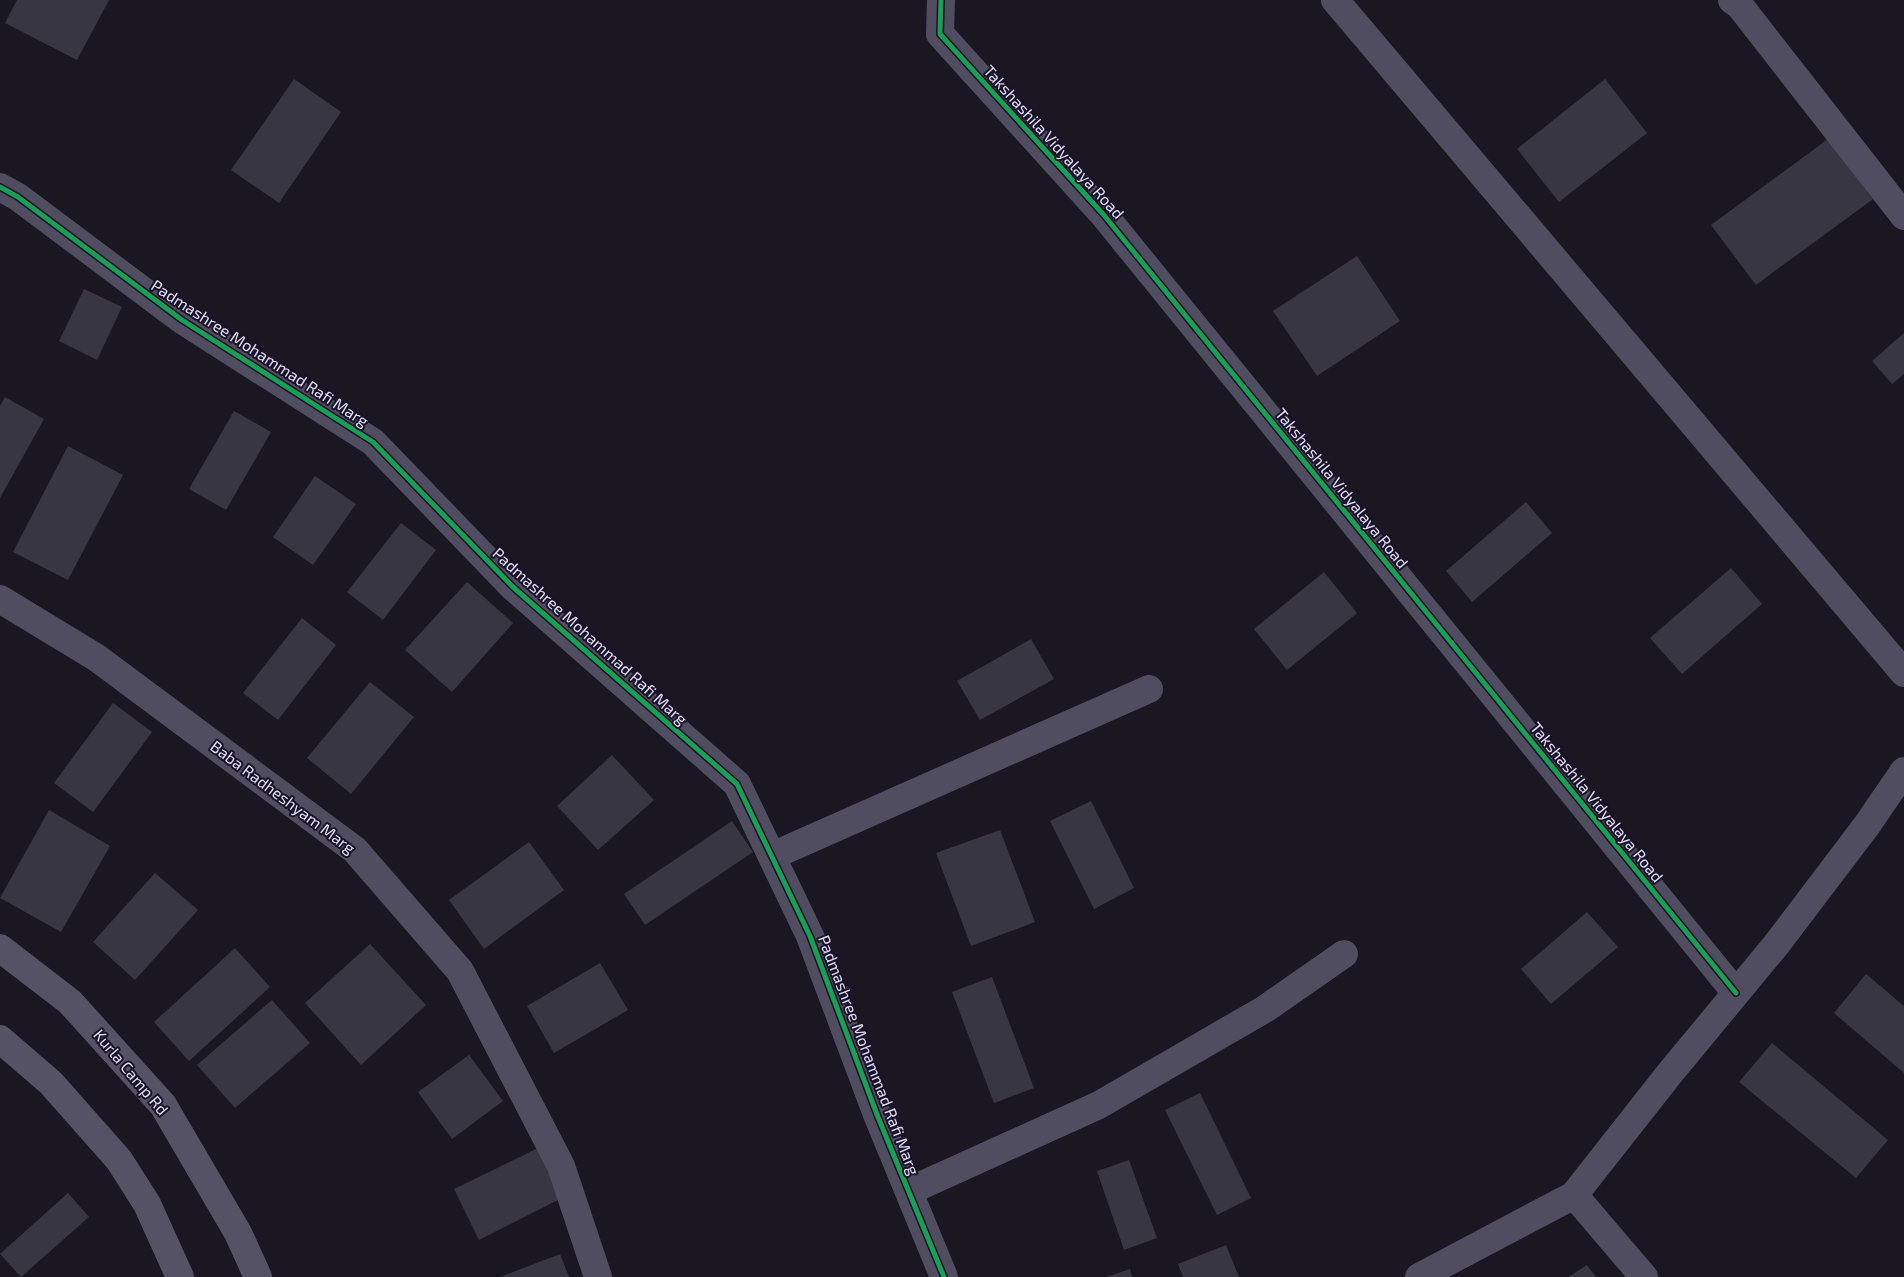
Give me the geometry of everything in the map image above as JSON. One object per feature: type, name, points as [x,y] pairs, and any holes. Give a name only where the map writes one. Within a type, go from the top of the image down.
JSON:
[{"type":"main road","name":"Kurla Camp Rd","points":[[0,948],[70,1002],[163,1105],[238,1233],[258,1277]]},
{"type":"main road","points":[[0,1039],[51,1083],[119,1160],[147,1204],[180,1277]]},
{"type":"street","name":"Takshashila Vidyalaya Road","points":[[941,0],[940,34],[1103,214],[1736,993]]},
{"type":"street","points":[[1335,0],[1904,673]]},
{"type":"street","points":[[1732,0],[1740,6],[1904,216]]},
{"type":"street","name":"Padmashree Mohammad Rafi Marg","points":[[0,187],[18,197],[182,320],[373,442],[513,587],[737,784],[810,936],[878,1117],[944,1277]]},
{"type":"street","name":"Baba Radheshyam Marg","points":[[0,598],[97,658],[355,850],[460,971],[561,1166],[598,1277]]},
{"type":"street","points":[[772,856],[1149,689]]},
{"type":"street","points":[[1419,1277],[1574,1195],[1670,1073],[1776,945],[1867,825],[1904,771]]},
{"type":"street","points":[[909,1191],[1099,1105],[1266,1009],[1344,954]]},
{"type":"street","points":[[1574,1195],[1644,1277]]},
{"type":"building","points":[[17,0],[109,0],[77,60],[5,23]]},
{"type":"building","points":[[294,79],[341,112],[279,203],[231,170]]},
{"type":"building","points":[[1605,79],[1647,133],[1559,202],[1517,149]]},
{"type":"building","points":[[1828,139],[1873,199],[1756,285],[1711,225]]},
{"type":"building","points":[[1357,256],[1400,321],[1317,376],[1273,311]]},
{"type":"building","points":[[84,289],[122,307],[97,360],[59,341]]},
{"type":"building","points":[[1904,333],[1904,374],[1892,384],[1872,361]]},
{"type":"building","points":[[5,397],[44,419],[0,498],[0,406]]},
{"type":"building","points":[[234,411],[271,432],[226,510],[189,489]]},
{"type":"building","points":[[68,446],[123,475],[68,580],[13,552]]},
{"type":"building","points":[[315,476],[356,504],[313,565],[273,537]]},
{"type":"building","points":[[1526,502],[1552,533],[1472,602],[1446,571]]},
{"type":"building","points":[[401,523],[436,550],[383,620],[347,592]]},
{"type":"building","points":[[1731,568],[1762,604],[1682,674],[1650,638]]},
{"type":"building","points":[[1324,572],[1357,613],[1287,670],[1254,629]]},
{"type":"building","points":[[467,582],[513,623],[452,692],[405,650]]},
{"type":"building","points":[[302,618],[336,645],[278,720],[243,693]]},
{"type":"building","points":[[1031,639],[1054,679],[980,720],[957,681]]},
{"type":"building","points":[[370,682],[414,717],[351,794],[307,758]]},
{"type":"building","points":[[113,703],[152,732],[93,812],[54,783]]},
{"type":"building","points":[[612,755],[654,800],[598,850],[557,806]]},
{"type":"building","points":[[1091,801],[1134,888],[1094,909],[1050,821]]},
{"type":"building","points":[[49,810],[110,846],[61,932],[0,898]]},
{"type":"building","points":[[732,821],[753,852],[645,925],[624,894]]},
{"type":"building","points":[[1000,830],[1035,922],[971,946],[936,853]]},
{"type":"building","points":[[529,842],[564,890],[484,949],[449,900]]},
{"type":"building","points":[[155,873],[198,910],[135,980],[93,942]]},
{"type":"building","points":[[1587,912],[1618,947],[1551,1004],[1521,969]]},
{"type":"building","points":[[370,944],[426,1005],[361,1065],[305,1003]]},
{"type":"building","points":[[235,948],[270,987],[189,1061],[154,1022]]},
{"type":"building","points":[[600,963],[628,1010],[554,1053],[527,1006]]},
{"type":"building","points":[[1866,974],[1904,1006],[1904,1073],[1834,1013]]},
{"type":"building","points":[[992,977],[1034,1088],[994,1103],[952,992]]},
{"type":"building","points":[[272,1000],[310,1043],[235,1108],[197,1065]]},
{"type":"building","points":[[1772,1043],[1888,1140],[1856,1178],[1739,1082]]},
{"type":"building","points":[[469,1055],[503,1101],[452,1139],[418,1092]]},
{"type":"building","points":[[1200,1093],[1251,1198],[1217,1215],[1165,1110]]},
{"type":"building","points":[[538,1148],[564,1197],[479,1240],[454,1189]]},
{"type":"building","points":[[1129,1160],[1157,1238],[1124,1250],[1097,1171]]},
{"type":"building","points":[[68,1193],[89,1217],[21,1277],[0,1254]]},
{"type":"building","points":[[1226,1245],[1239,1277],[1183,1277],[1178,1264]]},
{"type":"building","points":[[560,1254],[569,1277],[500,1277]]},
{"type":"building","points":[[1587,1265],[1596,1277],[1568,1277]]},
{"type":"building","points":[[1130,1269],[1132,1277],[1107,1277]]},
{"type":"cycle path","points":[[941,0],[940,34],[1103,214],[1736,993]]},
{"type":"cycle path","points":[[0,187],[18,197],[182,320],[373,442],[513,587],[737,784],[810,936],[878,1117],[944,1277]]}]
